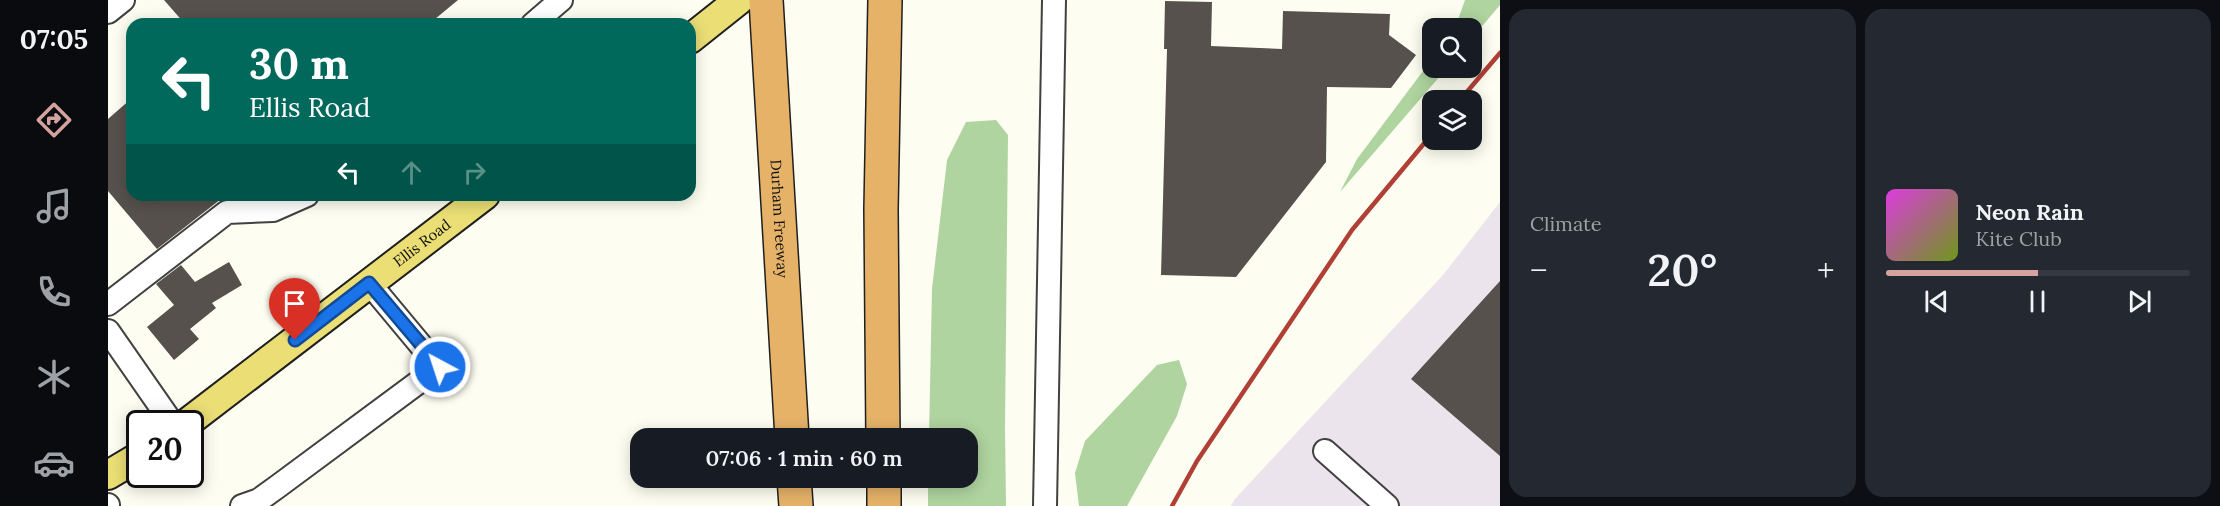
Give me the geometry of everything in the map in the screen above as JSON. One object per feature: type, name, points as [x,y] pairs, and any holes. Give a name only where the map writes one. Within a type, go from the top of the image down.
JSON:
[{"type":"highway","name":"Durham Freeway","points":[[766,0],[791,428]]},
{"type":"highway","points":[[883,428],[881,209],[885,0]]},
{"type":"highway","points":[[795,488],[796,506]]},
{"type":"highway","points":[[884,488],[884,506]]},
{"type":"main road","points":[[696,34],[739,0]]},
{"type":"main road","name":"Ellis Road","points":[[204,411],[476,201]]},
{"type":"main road","points":[[108,476],[126,465]]},
{"type":"lane","points":[[108,12],[123,0]]},
{"type":"lane","points":[[540,18],[561,0]]},
{"type":"lane","points":[[1045,506],[1054,0]]},
{"type":"lane","points":[[108,304],[227,212],[273,210],[293,201]]},
{"type":"lane","points":[[242,506],[259,500],[440,367],[369,283]]},
{"type":"lane","points":[[108,331],[163,410]]},
{"type":"lane","points":[[1325,452],[1387,506]]},
{"type":"shaded area","points":[[1500,202],[1500,506],[1231,506],[1234,500],[1443,275]]},
{"type":"green space","points":[[1465,0],[1500,0],[1500,5],[1482,26],[1482,18],[1459,18]]},
{"type":"green space","points":[[1422,72],[1422,78],[1438,78],[1428,90],[1422,90],[1422,97],[1340,192],[1357,159]]},
{"type":"green space","points":[[996,120],[1008,135],[1006,506],[928,506],[928,488],[978,488],[978,428],[929,428],[932,289],[947,160],[966,122]]},
{"type":"green space","points":[[1179,360],[1187,384],[1177,416],[1127,506],[1079,506],[1075,473],[1085,441],[1157,365]]},
{"type":"building","points":[[164,0],[458,0],[436,18],[180,18]]},
{"type":"building","points":[[1165,1],[1212,2],[1211,46],[1282,49],[1283,11],[1390,14],[1389,35],[1416,55],[1391,88],[1327,87],[1326,162],[1236,277],[1161,275],[1167,49],[1164,49]]},
{"type":"building","points":[[126,103],[126,201],[218,201],[157,249],[108,191],[108,119]]},
{"type":"building","points":[[229,262],[242,285],[212,303],[216,308],[190,329],[199,339],[174,360],[147,327],[174,305],[156,284],[181,265],[195,282]]},
{"type":"building","points":[[1500,281],[1500,456],[1411,379]]},
{"type":"railway","points":[[1469,90],[1500,53]]},
{"type":"railway","points":[[1172,506],[1197,461],[1352,230],[1422,146]]},
{"type":"route","points":[[295,340],[369,283],[440,367]]}]
